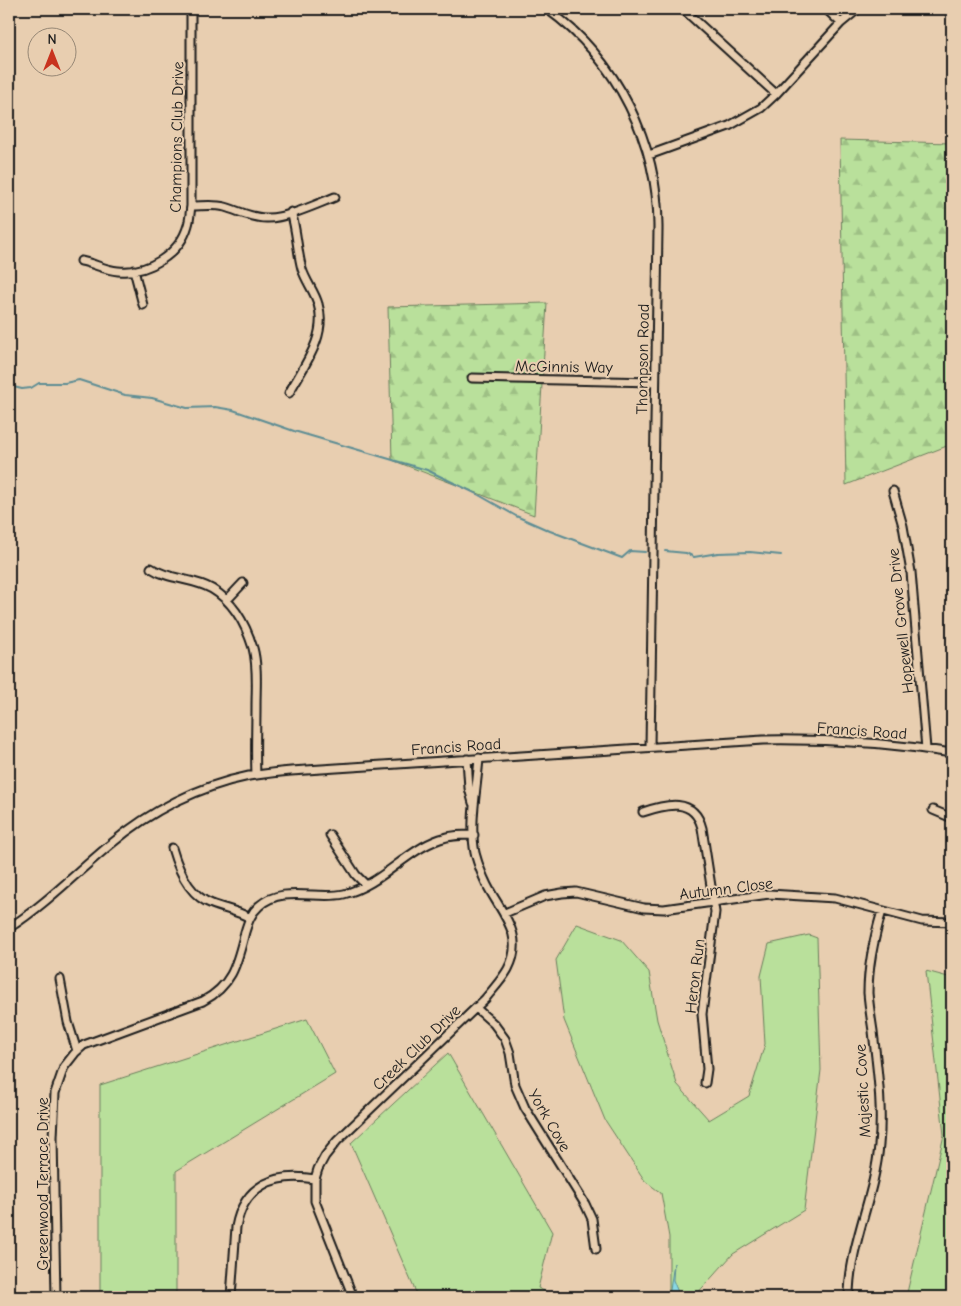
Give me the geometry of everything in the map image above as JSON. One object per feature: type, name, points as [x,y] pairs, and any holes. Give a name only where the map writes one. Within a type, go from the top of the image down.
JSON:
[{"type":"street","name":"Champions Club Drive","points":[[80,261],[115,271],[134,270],[156,264],[176,247],[188,224],[191,206],[191,9]]},
{"type":"street","name":"Thompson Road","points":[[547,9],[576,32],[607,68],[628,104],[649,155],[656,187],[658,219],[650,747]]},
{"type":"street","points":[[683,9],[776,94]]},
{"type":"street","points":[[826,9],[841,23]]},
{"type":"street","points":[[649,155],[741,121],[762,108],[841,23],[858,9]]},
{"type":"street","points":[[191,206],[216,206],[232,209],[248,216],[277,218],[335,197]]},
{"type":"street","points":[[289,393],[313,350],[321,323],[319,305],[302,268],[292,212]]},
{"type":"street","points":[[134,270],[143,305]]},
{"type":"street","name":"McGinnis Way","points":[[472,378],[655,382]]},
{"type":"street","name":"Hopewell Grove Drive","points":[[893,491],[903,526],[911,572],[926,749]]},
{"type":"street","points":[[151,568],[212,589],[227,600],[242,619],[253,649],[256,682],[256,775]]},
{"type":"street","points":[[227,600],[243,583]]},
{"type":"street","name":"Francis Road","points":[[9,928],[52,896],[113,843],[152,815],[196,792],[256,775],[479,758],[793,739],[870,742],[952,753]]},
{"type":"street","name":"Creek Club Drive","points":[[353,1297],[315,1201],[315,1179],[325,1156],[337,1141],[476,1008],[503,978],[513,956],[513,936],[505,913],[488,886],[475,851],[474,807],[479,758]]},
{"type":"street","name":"Creek Club Drive","points":[[467,759],[469,788],[474,807]]},
{"type":"street","name":"Heron Run","points":[[643,812],[673,805],[690,809],[700,819],[715,921],[702,1014],[707,1069],[705,1083]]},
{"type":"street","points":[[933,810],[952,818]]},
{"type":"street","name":"Greenwood Terrace Drive","points":[[56,1297],[55,1093],[64,1067],[77,1051],[93,1042],[203,1000],[219,991],[231,977],[250,918],[258,907],[273,897],[282,895],[322,896],[345,894],[366,885],[390,871],[428,844],[441,838],[474,835]]},
{"type":"street","points":[[330,836],[356,875],[366,885]]},
{"type":"street","points":[[172,848],[182,873],[198,896],[214,905],[238,912],[250,918]]},
{"type":"street","name":"Autumn Close","points":[[505,913],[546,896],[562,893],[576,892],[654,909],[770,894],[835,898],[922,921],[952,922]]},
{"type":"street","name":"Majestic Cove","points":[[849,1297],[855,1251],[876,1171],[879,1146],[881,1122],[880,1096],[868,994],[870,960],[882,911]]},
{"type":"street","points":[[60,979],[68,1022],[77,1051]]},
{"type":"street","name":"York Cove","points":[[476,1008],[494,1024],[504,1039],[510,1053],[515,1085],[525,1108],[585,1204],[592,1219],[596,1249]]},
{"type":"street","points":[[231,1297],[236,1227],[238,1216],[247,1199],[260,1186],[279,1178],[297,1176],[315,1179]]},
{"type":"green space","points":[[840,140],[952,143],[952,444],[846,485]]},
{"type":"green space","points":[[547,303],[534,515],[392,460],[388,307]]},
{"type":"green space","points":[[577,924],[621,940],[649,972],[657,1020],[677,1084],[709,1120],[749,1096],[765,1044],[761,976],[769,944],[809,935],[817,938],[821,1070],[804,1210],[733,1254],[694,1297],[669,1294],[669,1237],[661,1193],[645,1181],[605,1120],[564,1020],[556,960]]},
{"type":"green space","points":[[926,971],[952,978],[952,1297],[906,1297],[944,1135]]},
{"type":"green space","points":[[307,1019],[335,1074],[176,1171],[176,1297],[100,1297],[100,1085]]},
{"type":"green space","points":[[448,1053],[552,1232],[538,1288],[556,1297],[418,1297],[351,1143]]},
{"type":"water","points":[[674,1263],[673,1280],[680,1297],[669,1297]]},
{"type":"waterway","points":[[9,386],[22,389],[31,388],[39,383],[65,383],[79,380],[125,395],[152,398],[187,408],[215,407],[233,410],[294,431],[427,470],[477,494],[516,516],[622,558],[630,551],[645,552]]},
{"type":"waterway","points":[[665,551],[686,553],[694,557],[718,553],[750,552],[781,555]]}]
